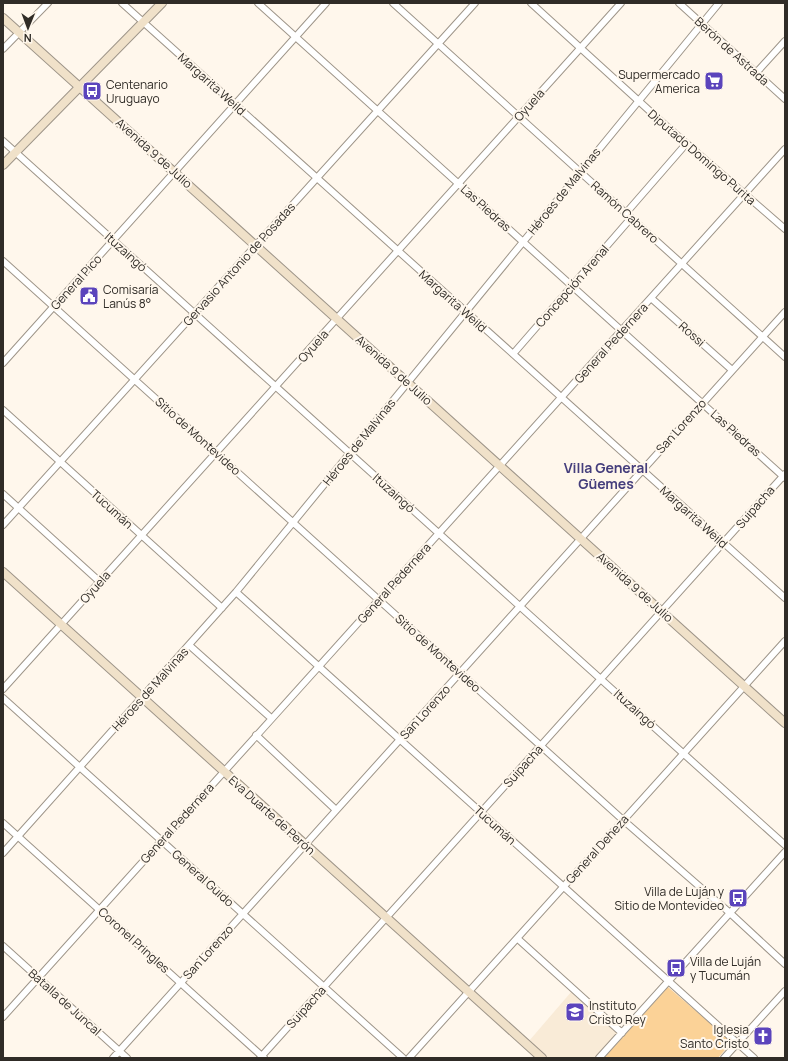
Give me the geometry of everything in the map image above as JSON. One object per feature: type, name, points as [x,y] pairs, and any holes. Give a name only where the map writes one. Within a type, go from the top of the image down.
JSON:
[{"type":"street","points":[[3,49],[48,3]]},
{"type":"street","name":"Margarita Weild","points":[[122,3],[723,544],[785,598]]},
{"type":"street","points":[[3,165],[162,3]]},
{"type":"street","name":"Las Piedras","points":[[258,3],[784,476]]},
{"type":"street","name":"General Pico","points":[[3,363],[326,3]]},
{"type":"street","name":"Ramón Cabrero","points":[[393,3],[785,357]]},
{"type":"street","name":"Gervasio Antonio de Posadas","points":[[3,525],[475,3]]},
{"type":"street","name":"Diputado Domingo Purita","points":[[531,3],[686,144],[785,229]]},
{"type":"street","name":"Oyuela","points":[[3,689],[621,3]]},
{"type":"street","name":"Berón de Astrada","points":[[679,3],[785,99]]},
{"type":"street","name":"Héroes de Malvinas","points":[[3,853],[236,592],[701,23],[719,3]]},
{"type":"street","name":"Avenida 9 de Julio","points":[[3,18],[256,244],[337,319],[785,723]]},
{"type":"street","points":[[756,73],[785,41]]},
{"type":"street","name":"Ituzaingó","points":[[3,140],[349,453],[684,752],[785,845]]},
{"type":"street","points":[[626,213],[686,144]]},
{"type":"street","name":"General Pedernera","points":[[3,1017],[271,718],[785,150]]},
{"type":"street","name":"Concepción Arenal","points":[[513,354],[631,218]]},
{"type":"street","name":"Sitio de Montevideo","points":[[3,261],[623,820],[730,913],[785,964]]},
{"type":"street","name":"Rossi","points":[[651,298],[732,370]]},
{"type":"street","name":"San Lorenzo","points":[[113,1058],[641,470],[785,312]]},
{"type":"street","name":"Tucumán","points":[[3,410],[222,608]]},
{"type":"street","name":"Suipacha","points":[[262,1057],[784,476]]},
{"type":"street","points":[[3,494],[100,582]]},
{"type":"street","name":"Eva Duarte de Perón","points":[[3,572],[542,1058]]},
{"type":"street","name":"Tucumán","points":[[236,592],[754,1058]]},
{"type":"street","name":"General Deheza","points":[[409,1058],[518,939],[623,820],[785,641]]},
{"type":"street","points":[[190,645],[271,718]]},
{"type":"street","name":"General Guido","points":[[3,698],[403,1058]]},
{"type":"street","points":[[256,735],[336,810]]},
{"type":"street","name":"Coronel Pringles","points":[[3,823],[181,982],[262,1057]]},
{"type":"street","points":[[599,1058],[785,852]]},
{"type":"street","points":[[518,939],[622,1033]]},
{"type":"street","name":"Batalla de Juncal","points":[[3,946],[127,1058]]},
{"type":"street","points":[[724,1058],[785,991]]},
{"type":"shaded area","points":[[668,987],[732,1042],[718,1058],[604,1058]]},
{"type":"shaded area","name":"Instituto Cristo Rey","points":[[572,991],[619,1034],[597,1058],[548,1058],[529,1041]]},
{"type":"place","name":"Supermercado America","points":[[714,81]]},
{"type":"place","name":"Centenario Uruguayo","points":[[92,91]]},
{"type":"place","name":"Comisaría Lanús 8°","points":[[89,296]]},
{"type":"place","name":"Villa de Luján y Sitio de Montevideo","points":[[738,898]]},
{"type":"place","name":"Villa de Luján y Tucumán","points":[[676,968]]},
{"type":"place","name":"Instituto Cristo Rey","points":[[575,1012]]},
{"type":"place","name":"Iglesia Santo Cristo","points":[[763,1036]]},
{"type":"district","name":"Villa General Güemes","points":[[606,476]]}]
